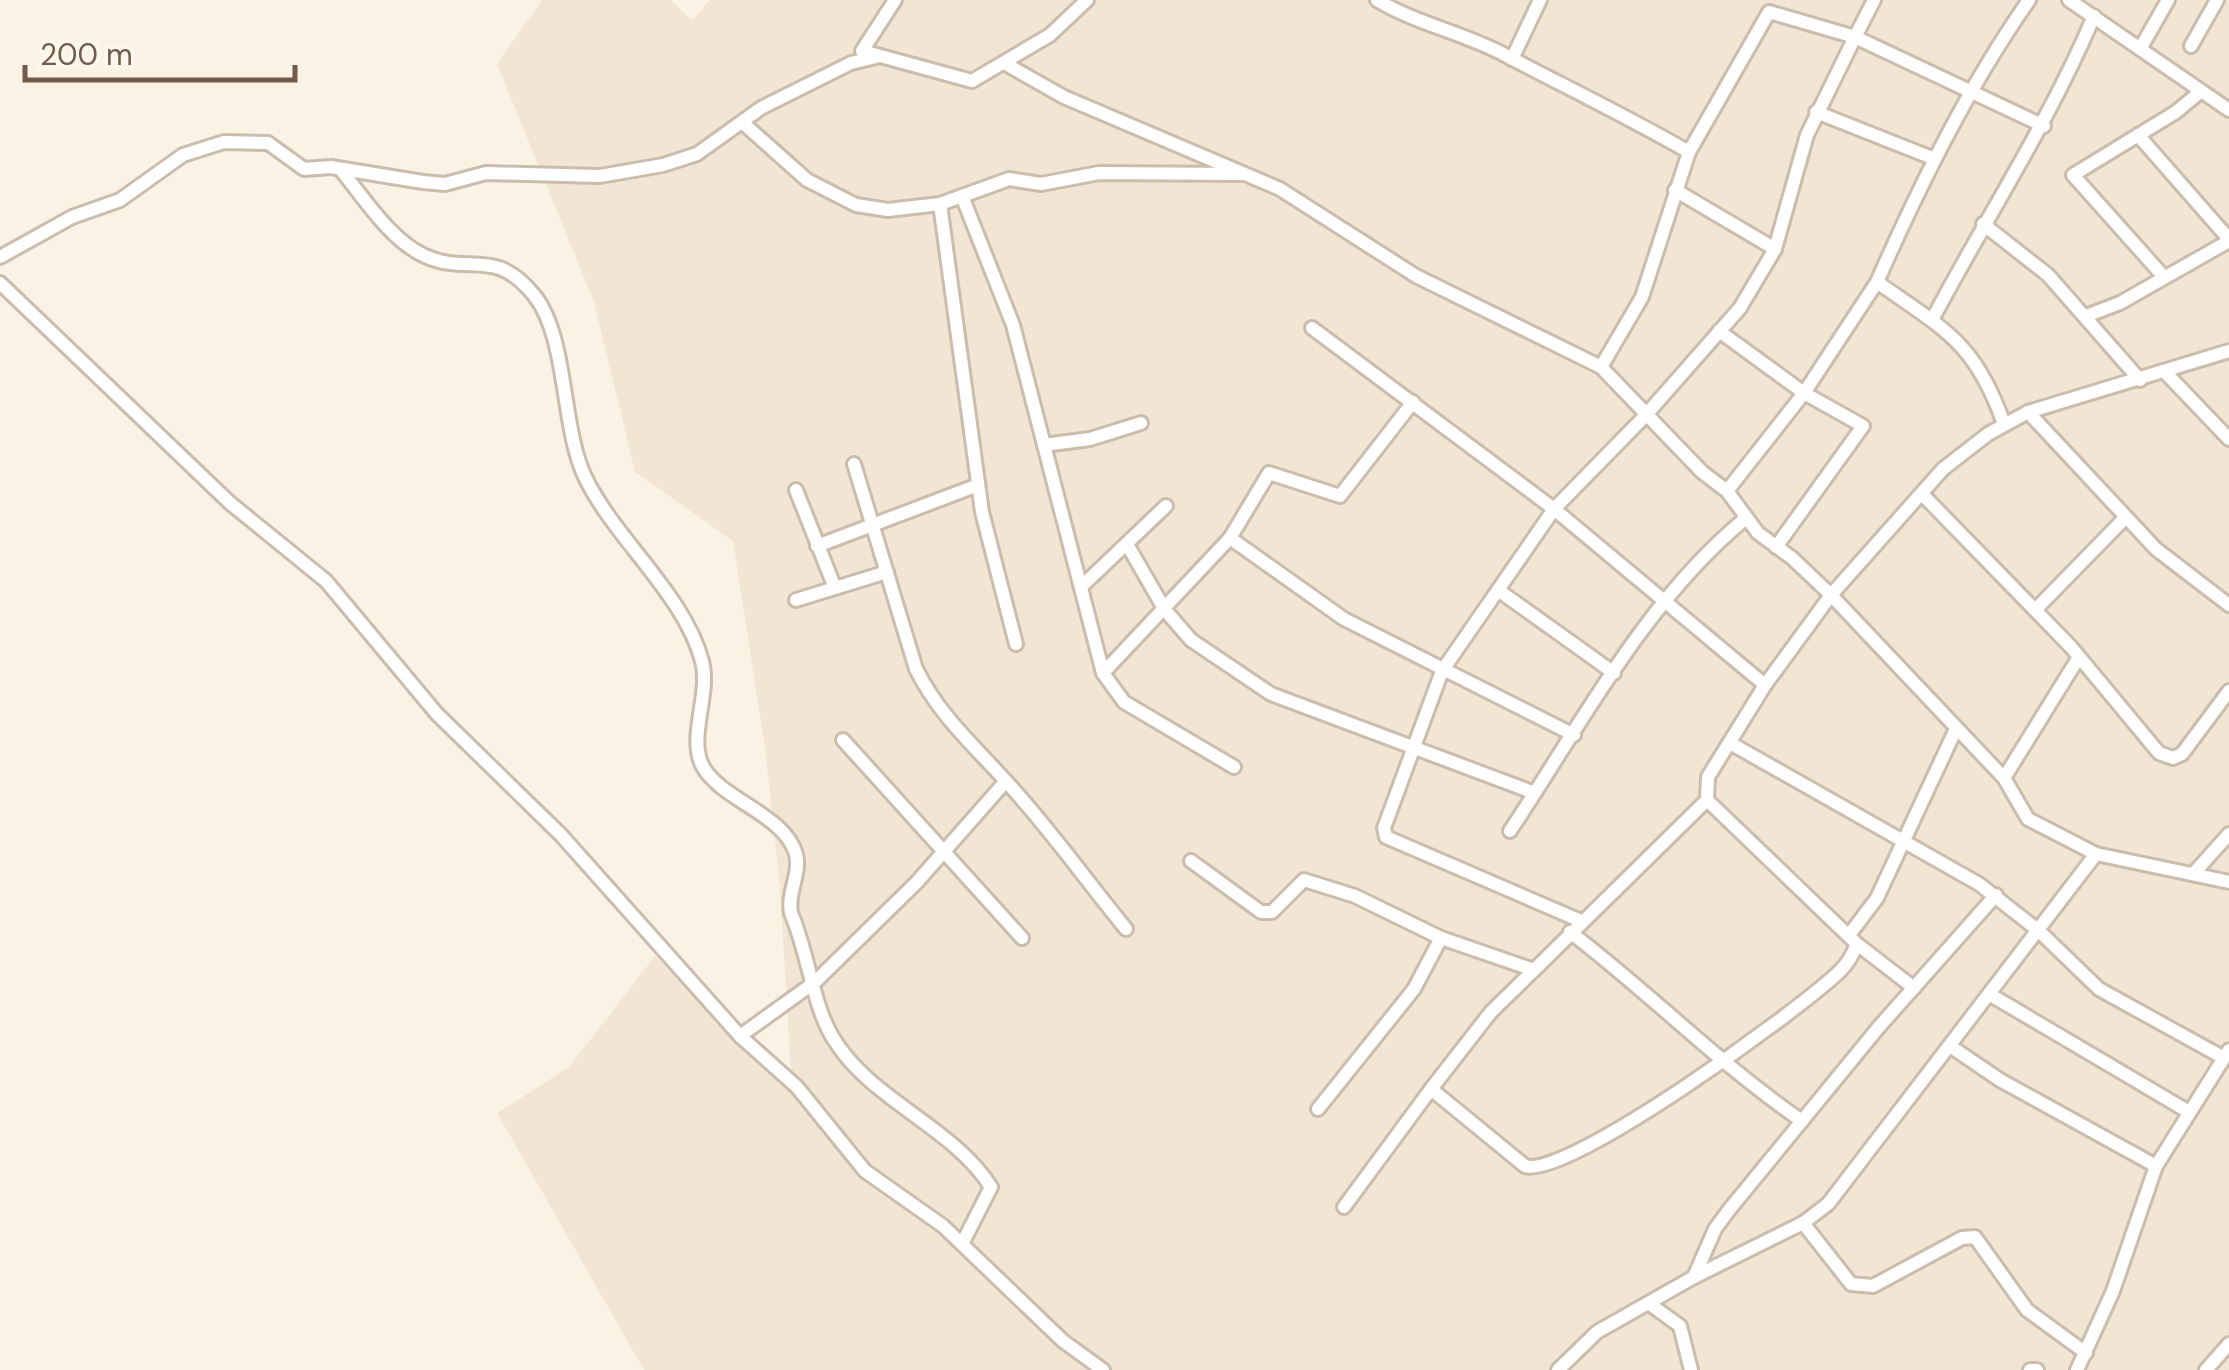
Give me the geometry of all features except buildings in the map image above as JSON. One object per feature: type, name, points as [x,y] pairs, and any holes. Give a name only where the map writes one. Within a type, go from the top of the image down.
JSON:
[{"type":"street","points":[[896,0],[862,47],[876,57],[972,81],[1050,35],[1088,0]]},
{"type":"street","points":[[1377,0],[1404,16],[1581,90],[1689,152]]},
{"type":"street","points":[[1404,16],[1410,0]]},
{"type":"street","points":[[1512,60],[1540,0]]},
{"type":"street","points":[[1580,921],[1386,837],[1384,828],[1442,671],[1554,508],[1645,416],[1740,308],[1775,249],[1816,112],[1874,0]]},
{"type":"street","points":[[1727,490],[1804,394],[1877,282],[1935,159],[2029,0]]},
{"type":"street","points":[[2069,0],[2229,110]]},
{"type":"street","points":[[2140,49],[2168,0]]},
{"type":"street","points":[[2190,46],[2217,0]]},
{"type":"street","points":[[1601,368],[1642,296],[1689,152],[1772,6],[1855,36],[2044,126]]},
{"type":"street","points":[[1932,320],[1983,224],[2044,126],[2094,16]]},
{"type":"street","points":[[0,257],[72,217],[120,200],[183,155],[224,142],[268,143],[304,169],[445,184],[486,173],[600,176],[685,159],[779,98],[851,63],[876,57]]},
{"type":"street","points":[[1004,64],[1064,97],[1280,189],[1416,276],[1601,368],[1702,472],[1727,490],[1746,518],[1831,595],[2004,778],[2028,819],[2096,854],[2229,882]]},
{"type":"street","points":[[2164,276],[2073,175],[2200,92]]},
{"type":"street","points":[[1816,112],[1935,159]]},
{"type":"street","points":[[743,124],[807,180],[856,205],[888,210],[940,204],[1009,179],[1041,184],[1088,173],[1242,174]]},
{"type":"street","points":[[2086,316],[2120,303],[2229,240],[2138,135]]},
{"type":"street","points":[[341,170],[411,249],[438,261],[498,265],[536,296],[553,342],[585,476],[663,590],[703,662],[699,745],[704,769],[792,844],[797,869],[789,902],[815,982],[817,1000],[834,1040],[881,1091],[935,1130],[989,1184],[991,1191],[962,1244]]},
{"type":"street","points":[[1675,190],[1775,249]]},
{"type":"street","points":[[962,196],[1013,325],[1103,673],[1124,702],[1234,768]]},
{"type":"street","points":[[940,204],[978,485],[1016,644]]},
{"type":"street","points":[[1983,224],[2048,275],[2140,380]]},
{"type":"street","points":[[1877,282],[1932,320],[1976,361],[2004,424]]},
{"type":"street","points":[[0,283],[230,503],[326,581],[438,714],[561,835],[740,1036],[797,1087],[865,1171],[962,1244],[1063,1341],[1103,1370]]},
{"type":"street","points":[[1312,328],[1554,508],[1764,685]]},
{"type":"street","points":[[1719,331],[1804,394],[1862,423],[1863,429],[1776,547]]},
{"type":"street","points":[[1344,1207],[1491,1012],[1707,800],[1708,778],[1764,685],[1831,595],[1944,469],[2004,424],[2028,412],[2229,351]]},
{"type":"street","points":[[2164,371],[2229,439]]},
{"type":"street","points":[[1103,673],[1230,538],[1269,473],[1334,495],[1344,493],[1413,402]]},
{"type":"street","points":[[2028,412],[2170,562],[2229,605]]},
{"type":"street","points":[[1044,445],[1090,439],[1140,423]]},
{"type":"street","points":[[854,464],[916,669],[929,695],[944,717],[1006,781],[1126,929]]},
{"type":"street","points":[[817,546],[978,485]]},
{"type":"street","points":[[796,490],[834,588]]},
{"type":"street","points":[[1922,494],[2036,609],[2166,757],[2182,754],[2229,691]]},
{"type":"street","points":[[1082,587],[1166,506]]},
{"type":"street","points":[[2036,609],[2126,517]]},
{"type":"street","points":[[1510,830],[1664,599],[1706,550],[1746,518]]},
{"type":"street","points":[[1230,538],[1344,619],[1574,735]]},
{"type":"street","points":[[1128,546],[1165,610],[1191,640],[1271,694],[1534,793]]},
{"type":"street","points":[[796,600],[888,572]]},
{"type":"street","points":[[1498,590],[1614,673]]},
{"type":"street","points":[[2004,778],[2079,657]]},
{"type":"street","points":[[1431,1089],[1525,1166],[1537,1170],[1610,1136],[1720,1061],[1840,972],[1955,730]]},
{"type":"street","points":[[843,740],[1022,938]]},
{"type":"street","points":[[1730,743],[1996,895],[2099,989],[2226,1054],[2156,1166],[2077,1370]]},
{"type":"street","points":[[740,1036],[815,982],[944,852],[1006,781]]},
{"type":"street","points":[[1707,800],[1853,940],[1914,988]]},
{"type":"street","points":[[2194,873],[2229,834]]},
{"type":"street","points":[[1558,1370],[1598,1332],[1694,1277],[1804,1223],[1828,1204],[2096,854]]},
{"type":"street","points":[[1190,862],[1261,912],[1272,912],[1304,880],[1355,896],[1441,938],[1534,970]]},
{"type":"street","points":[[1694,1277],[1715,1229],[1996,895]]},
{"type":"street","points":[[1570,932],[1647,993],[1720,1061],[1802,1122]]},
{"type":"street","points":[[1318,1109],[1414,989],[1441,938]]},
{"type":"street","points":[[1990,994],[2188,1112]]},
{"type":"street","points":[[1950,1046],[2000,1080],[2156,1166]]},
{"type":"street","points":[[1804,1223],[1851,1284],[1861,1288],[1873,1286],[1962,1238],[1975,1237],[2026,1310],[2086,1353]]},
{"type":"street","points":[[1651,1305],[1680,1326],[1691,1370]]},
{"type":"street","points":[[2206,1370],[2229,1344]]},
{"type":"shaded area","points":[[542,0],[671,0],[692,21],[710,0],[2229,0],[2229,1370],[644,1370],[497,1113],[569,1067],[655,956],[792,1092],[780,887],[765,748],[733,541],[635,472],[594,302],[497,64]]}]
